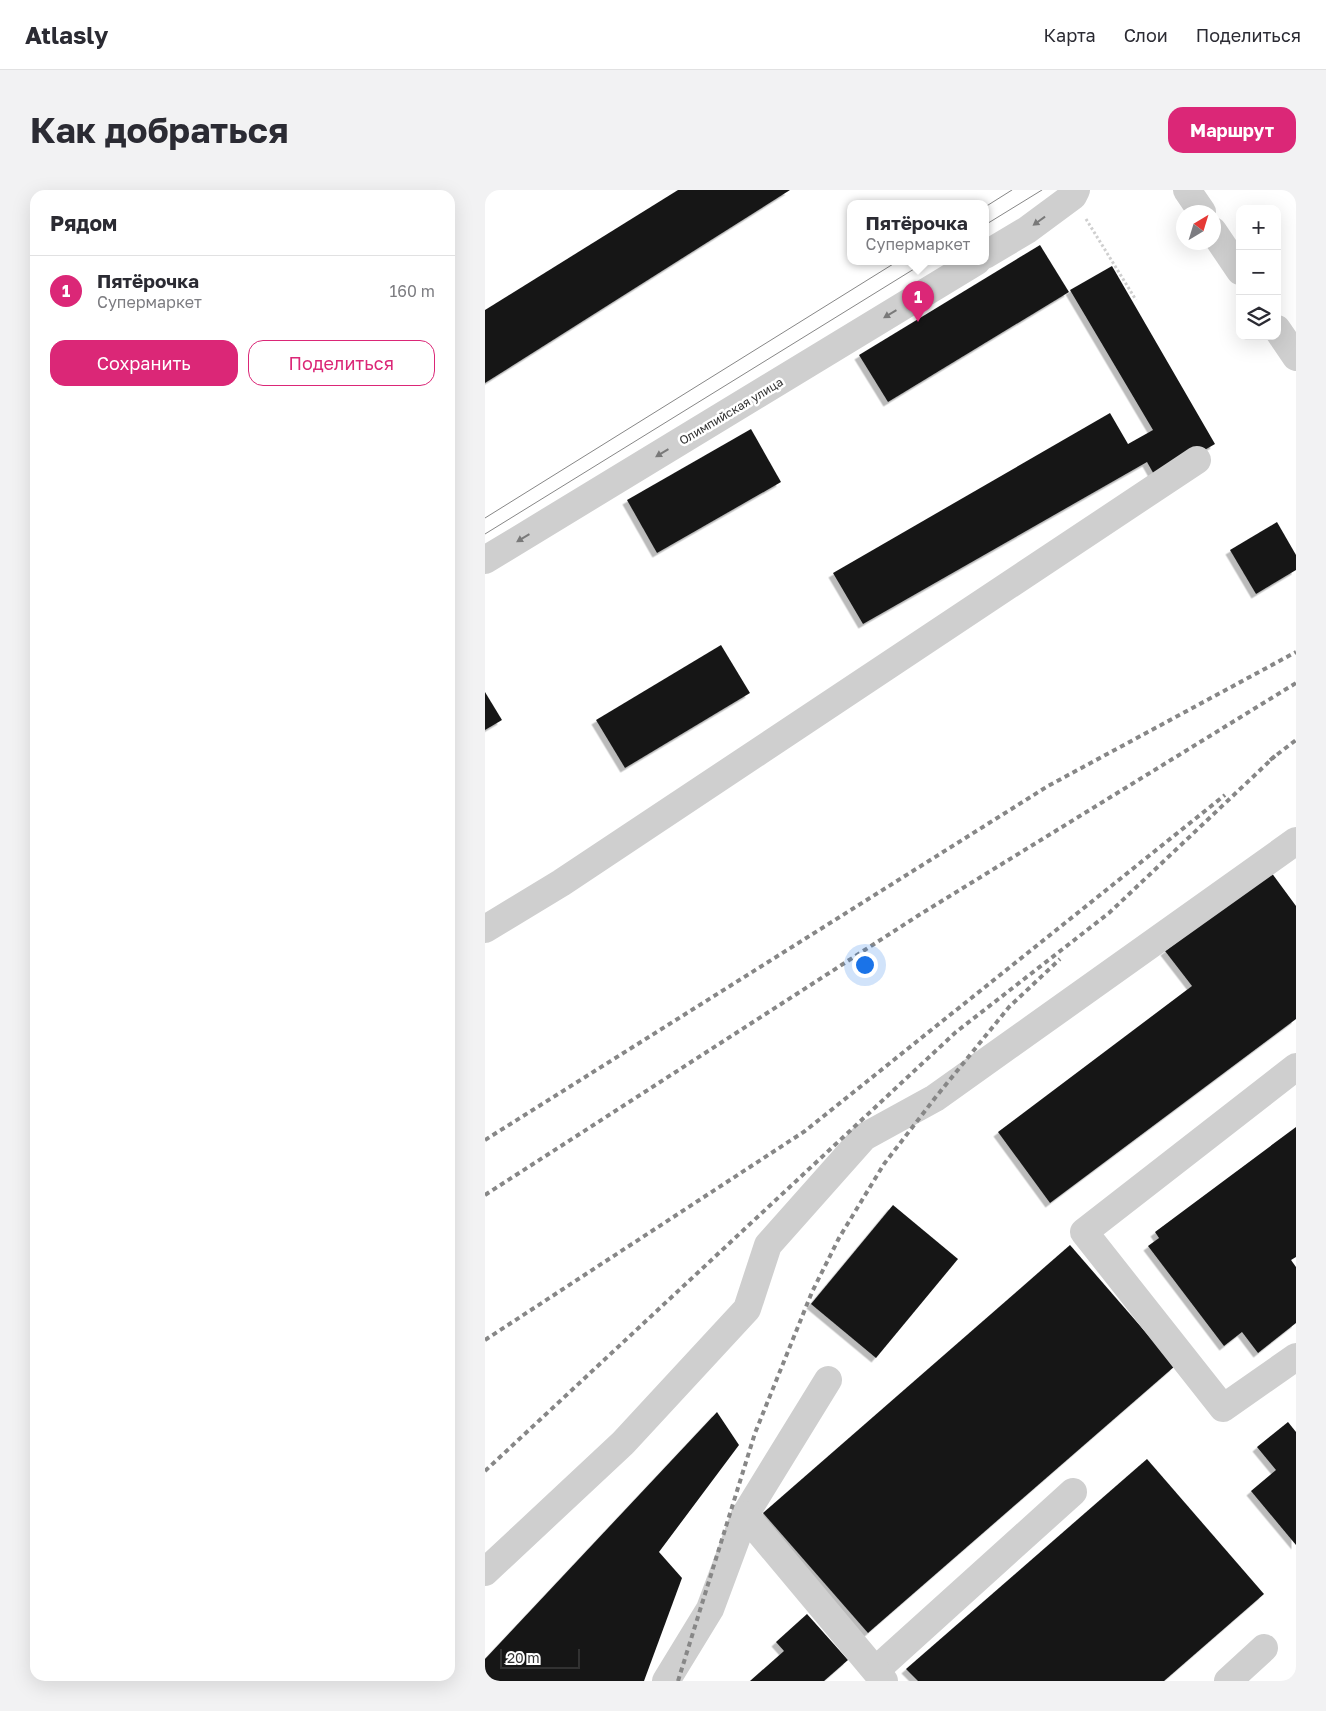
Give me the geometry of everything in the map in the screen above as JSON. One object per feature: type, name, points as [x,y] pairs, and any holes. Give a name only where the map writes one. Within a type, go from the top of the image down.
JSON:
[{"type":"street","points":[[1187,190],[1197,205]]},
{"type":"street","points":[[989,253],[1027,230],[1074,193]]},
{"type":"street","points":[[1221,242],[1236,265]]},
{"type":"street","name":"Олимпийская улица","points":[[485,560],[970,265]]},
{"type":"street","points":[[1281,335],[1296,358]]},
{"type":"street","points":[[485,929],[561,883],[1197,460]]},
{"type":"street","points":[[485,1572],[623,1443],[747,1309],[768,1245],[864,1136],[935,1098],[1296,841]]},
{"type":"street","points":[[1296,1067],[1084,1232],[1223,1408],[1296,1357]]},
{"type":"street","points":[[666,1681],[710,1609],[745,1515],[828,1380]]},
{"type":"street","points":[[745,1515],[880,1676],[1073,1492]]},
{"type":"street","points":[[1228,1681],[1265,1648]]},
{"type":"path","points":[[1074,193],[1136,300]]},
{"type":"building","points":[[678,190],[790,190],[485,383],[485,310]]},
{"type":"building","points":[[1040,245],[1069,292],[888,402],[859,355]]},
{"type":"building","points":[[1112,266],[1215,444],[1156,478],[1147,462],[863,624],[833,573],[1110,413],[1128,444],[1153,430],[1070,290]]},
{"type":"building","points":[[751,429],[781,482],[657,553],[627,500]]},
{"type":"building","points":[[1277,522],[1296,555],[1296,570],[1256,594],[1230,550]]},
{"type":"building","points":[[721,645],[750,693],[625,768],[596,720]]},
{"type":"building","points":[[485,692],[502,720],[485,730]]},
{"type":"building","points":[[1271,872],[1296,906],[1296,1019],[1050,1203],[998,1132],[1192,986],[1165,951]]},
{"type":"building","points":[[1296,1127],[1296,1257],[1291,1260],[1296,1267],[1296,1323],[1258,1353],[1242,1332],[1224,1346],[1148,1246],[1159,1238],[1155,1232]]},
{"type":"building","points":[[893,1205],[958,1259],[876,1358],[811,1304]]},
{"type":"building","points":[[1070,1245],[1175,1366],[868,1633],[763,1513]]},
{"type":"building","points":[[717,1412],[739,1445],[659,1552],[682,1578],[644,1681],[485,1681],[485,1659]]},
{"type":"building","points":[[1288,1422],[1296,1432],[1296,1545],[1251,1491],[1276,1470],[1257,1447]]},
{"type":"building","points":[[1147,1459],[1264,1594],[1164,1681],[918,1681],[906,1669]]},
{"type":"building","points":[[807,1614],[848,1660],[824,1681],[750,1681],[784,1651],[776,1642]]},
{"type":"tram line","points":[[989,204],[1012,190]]},
{"type":"tram line","points":[[989,223],[1042,190]]},
{"type":"tram line","points":[[485,518],[892,265]]},
{"type":"tram line","points":[[485,534],[921,265]]},
{"type":"railway","points":[[485,1140],[1048,786],[1296,652]]},
{"type":"railway","points":[[485,1195],[919,915],[1296,683]]},
{"type":"railway","points":[[1270,760],[1296,740]]},
{"type":"railway","points":[[485,1471],[956,1032],[1109,913],[1275,756]]},
{"type":"railway","points":[[485,1340],[805,1131],[1225,795]]},
{"type":"railway","points":[[678,1681],[755,1433],[812,1292],[839,1238],[884,1164],[935,1098],[1009,1007],[1060,959]]},
{"type":"place","name":"Пятёрочка","points":[[918,322]]}]
